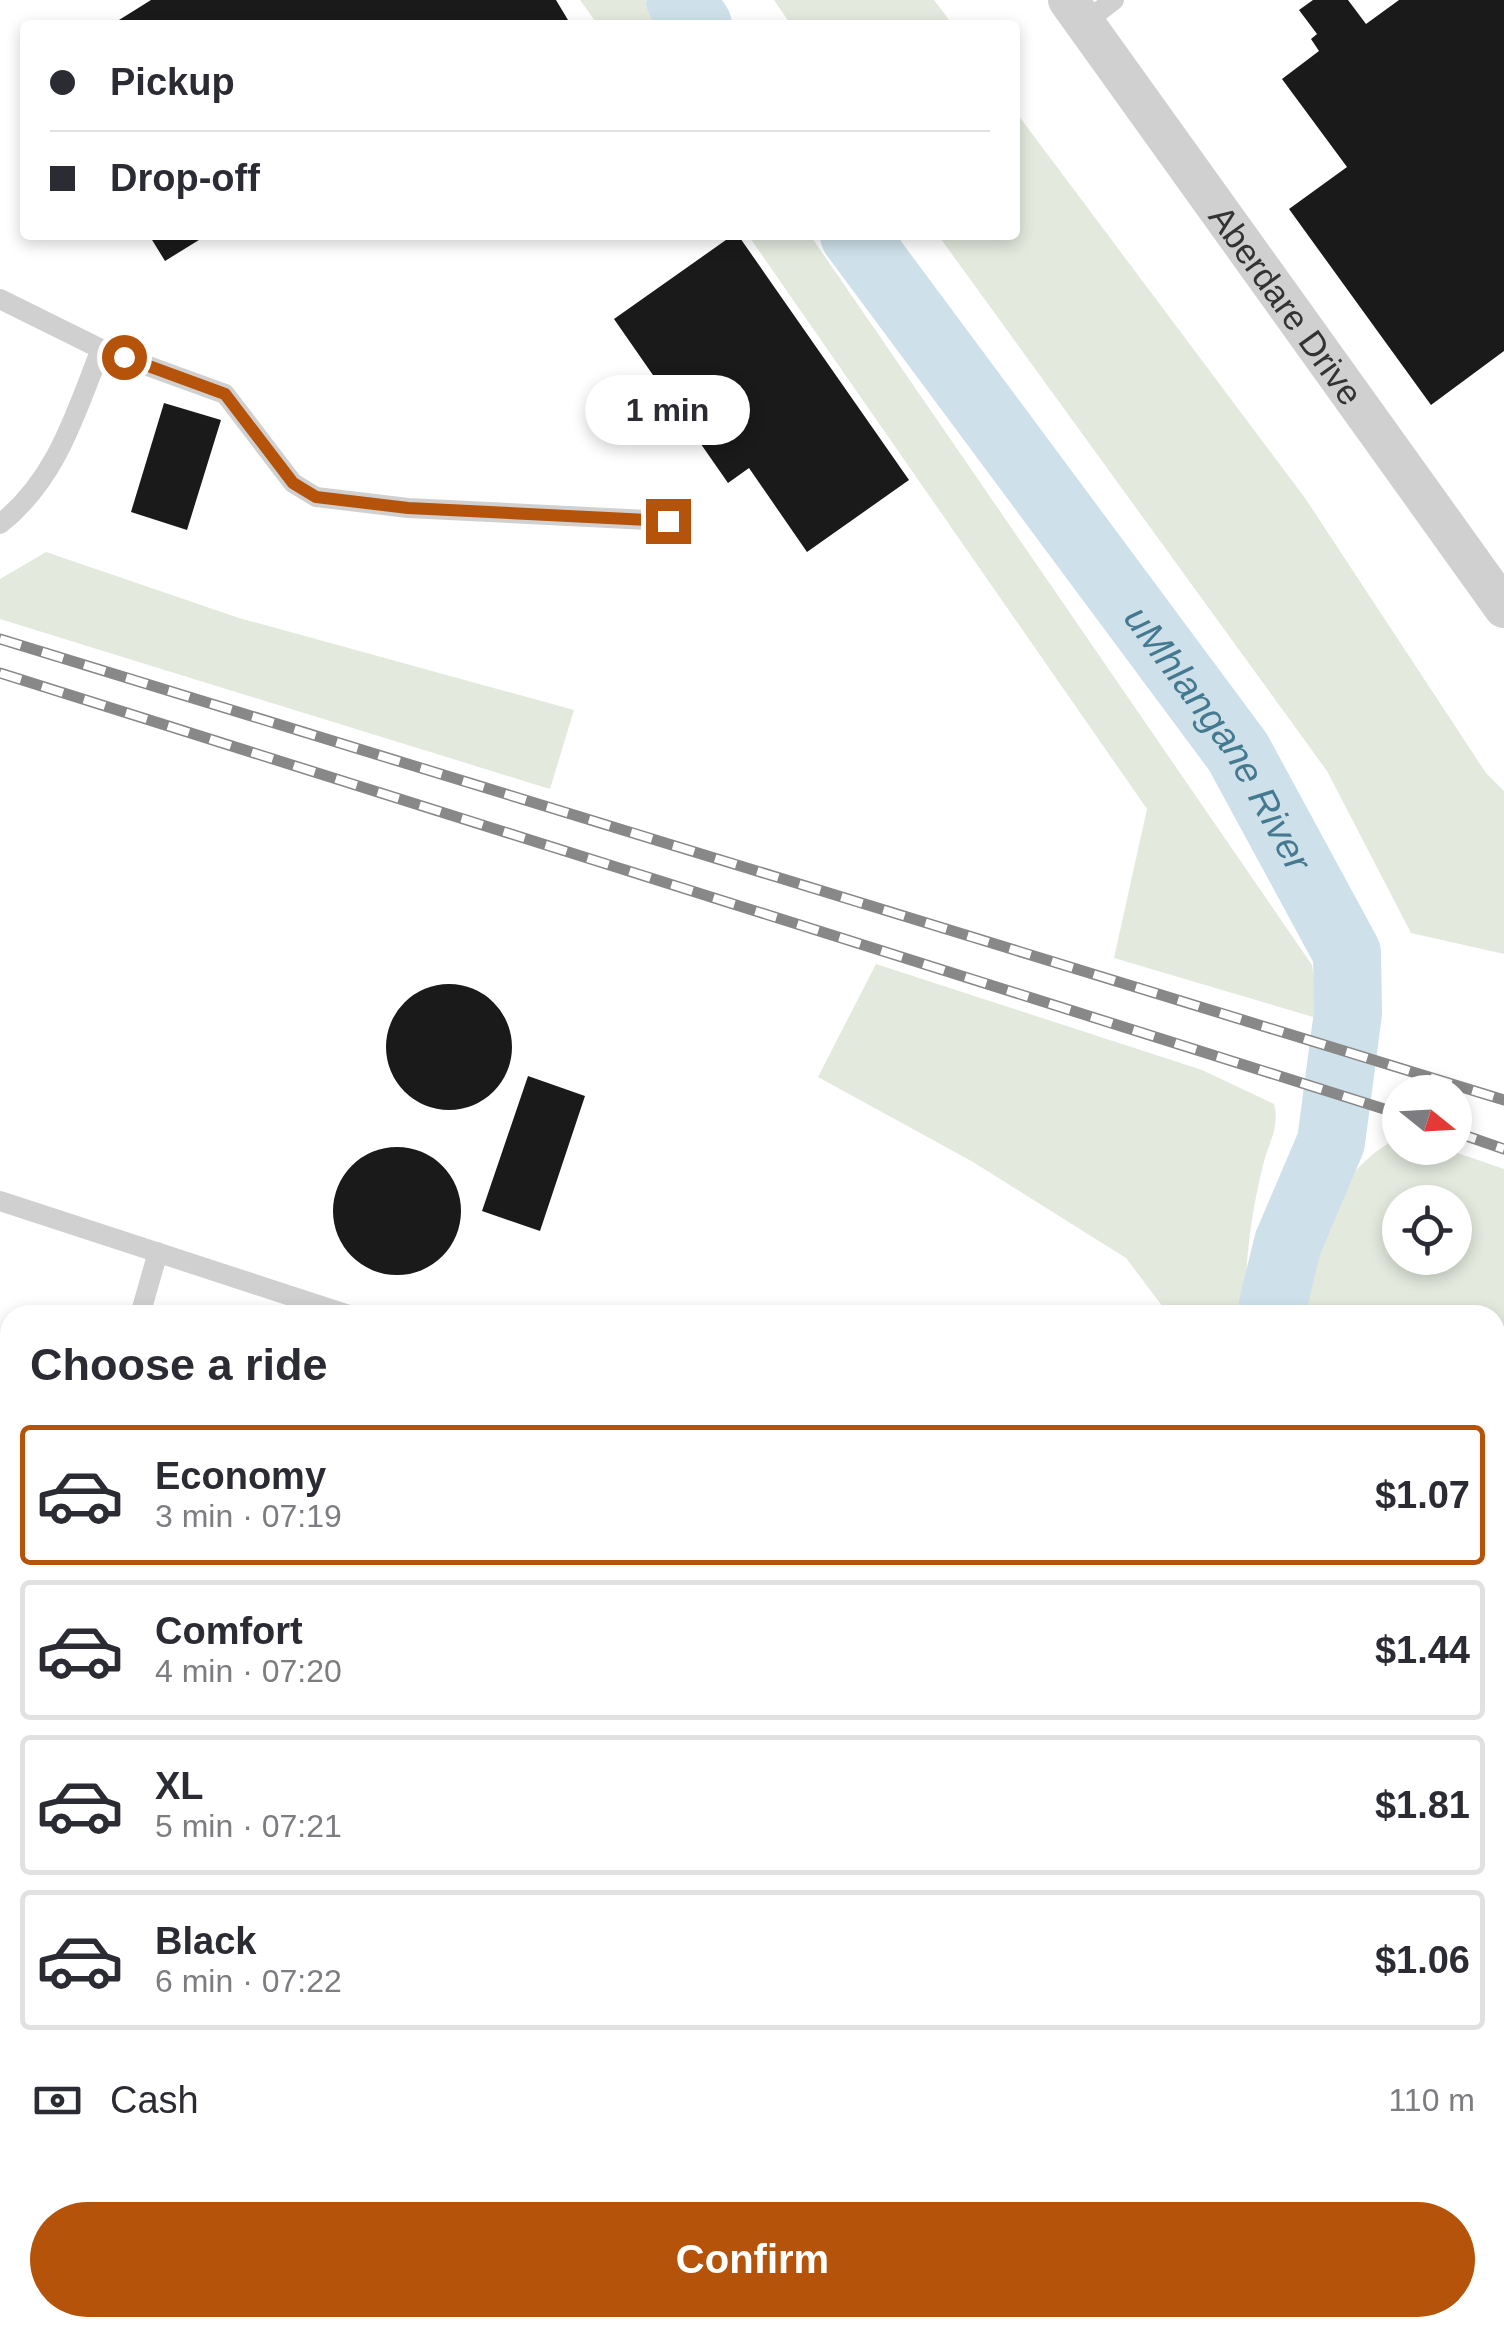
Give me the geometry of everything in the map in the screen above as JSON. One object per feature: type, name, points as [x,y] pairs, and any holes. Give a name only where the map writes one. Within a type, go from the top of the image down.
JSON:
[{"type":"street","name":"Aberdare Drive","points":[[1088,8],[1504,608]]},
{"type":"lane","points":[[0,299],[101,349],[225,394],[293,483],[316,497],[408,508],[668,521]]},
{"type":"lane","points":[[0,524],[26,503],[47,474],[101,349]]},
{"type":"lane","points":[[0,1201],[319,1305]]},
{"type":"lane","points":[[143,1305],[158,1252]]},
{"type":"shaded area","points":[[580,0],[645,0],[659,20],[594,20]]},
{"type":"shaded area","points":[[774,0],[934,0],[949,20],[788,20]]},
{"type":"shaded area","points":[[1020,118],[1305,498],[1486,773],[1504,791],[1504,954],[1411,933],[1327,771],[942,240],[1020,240]]},
{"type":"shaded area","points":[[751,240],[813,240],[1312,965],[1320,1019],[1114,958],[1147,809]]},
{"type":"shaded area","points":[[46,552],[239,618],[574,710],[550,789],[0,619],[0,579]]},
{"type":"shaded area","points":[[876,964],[1202,1070],[1274,1104],[1275,1128],[1263,1165],[1249,1240],[1246,1305],[1161,1305],[1126,1258],[973,1162],[818,1077]]},
{"type":"shaded area","points":[[1382,1148],[1382,1165],[1472,1165],[1472,1158],[1504,1169],[1504,1305],[1304,1305],[1317,1237],[1342,1189],[1358,1168]]},
{"type":"building","points":[[151,0],[556,0],[568,20],[119,20]]},
{"type":"building","points":[[1313,0],[1348,0],[1366,24],[1399,0],[1504,0],[1504,351],[1431,405],[1289,209],[1347,167],[1282,79],[1319,51],[1311,39],[1317,34],[1299,10]]},
{"type":"building","points":[[152,240],[199,240],[165,261]]},
{"type":"building","points":[[726,240],[741,240],[909,480],[807,552],[749,468],[728,483],[614,319]]},
{"type":"building","points":[[164,403],[221,420],[187,530],[131,512]]},
{"type":"building","points":[[449,984],[473,988],[494,1002],[508,1023],[512,1047],[508,1071],[494,1092],[473,1106],[449,1110],[425,1106],[404,1092],[390,1071],[386,1047],[390,1023],[404,1002],[425,988]]},
{"type":"building","points":[[528,1076],[585,1096],[540,1231],[482,1211]]},
{"type":"building","points":[[397,1147],[422,1152],[442,1166],[456,1186],[461,1211],[456,1236],[442,1256],[422,1270],[397,1275],[372,1270],[352,1256],[338,1236],[333,1211],[338,1186],[352,1166],[372,1152]]},
{"type":"waterway","name":"uMhlangane River","points":[[680,0],[694,20]]},
{"type":"waterway","name":"uMhlangane River","points":[[858,240],[1238,752],[1347,953],[1348,1013],[1331,1142],[1288,1243],[1273,1305]]},
{"type":"railway","points":[[0,639],[1504,1100]]},
{"type":"railway","points":[[0,673],[1382,1108]]},
{"type":"railway","points":[[1472,1138],[1504,1149]]},
{"type":"route","points":[[124,357],[225,394],[293,483],[316,497],[408,508],[668,521]]}]
